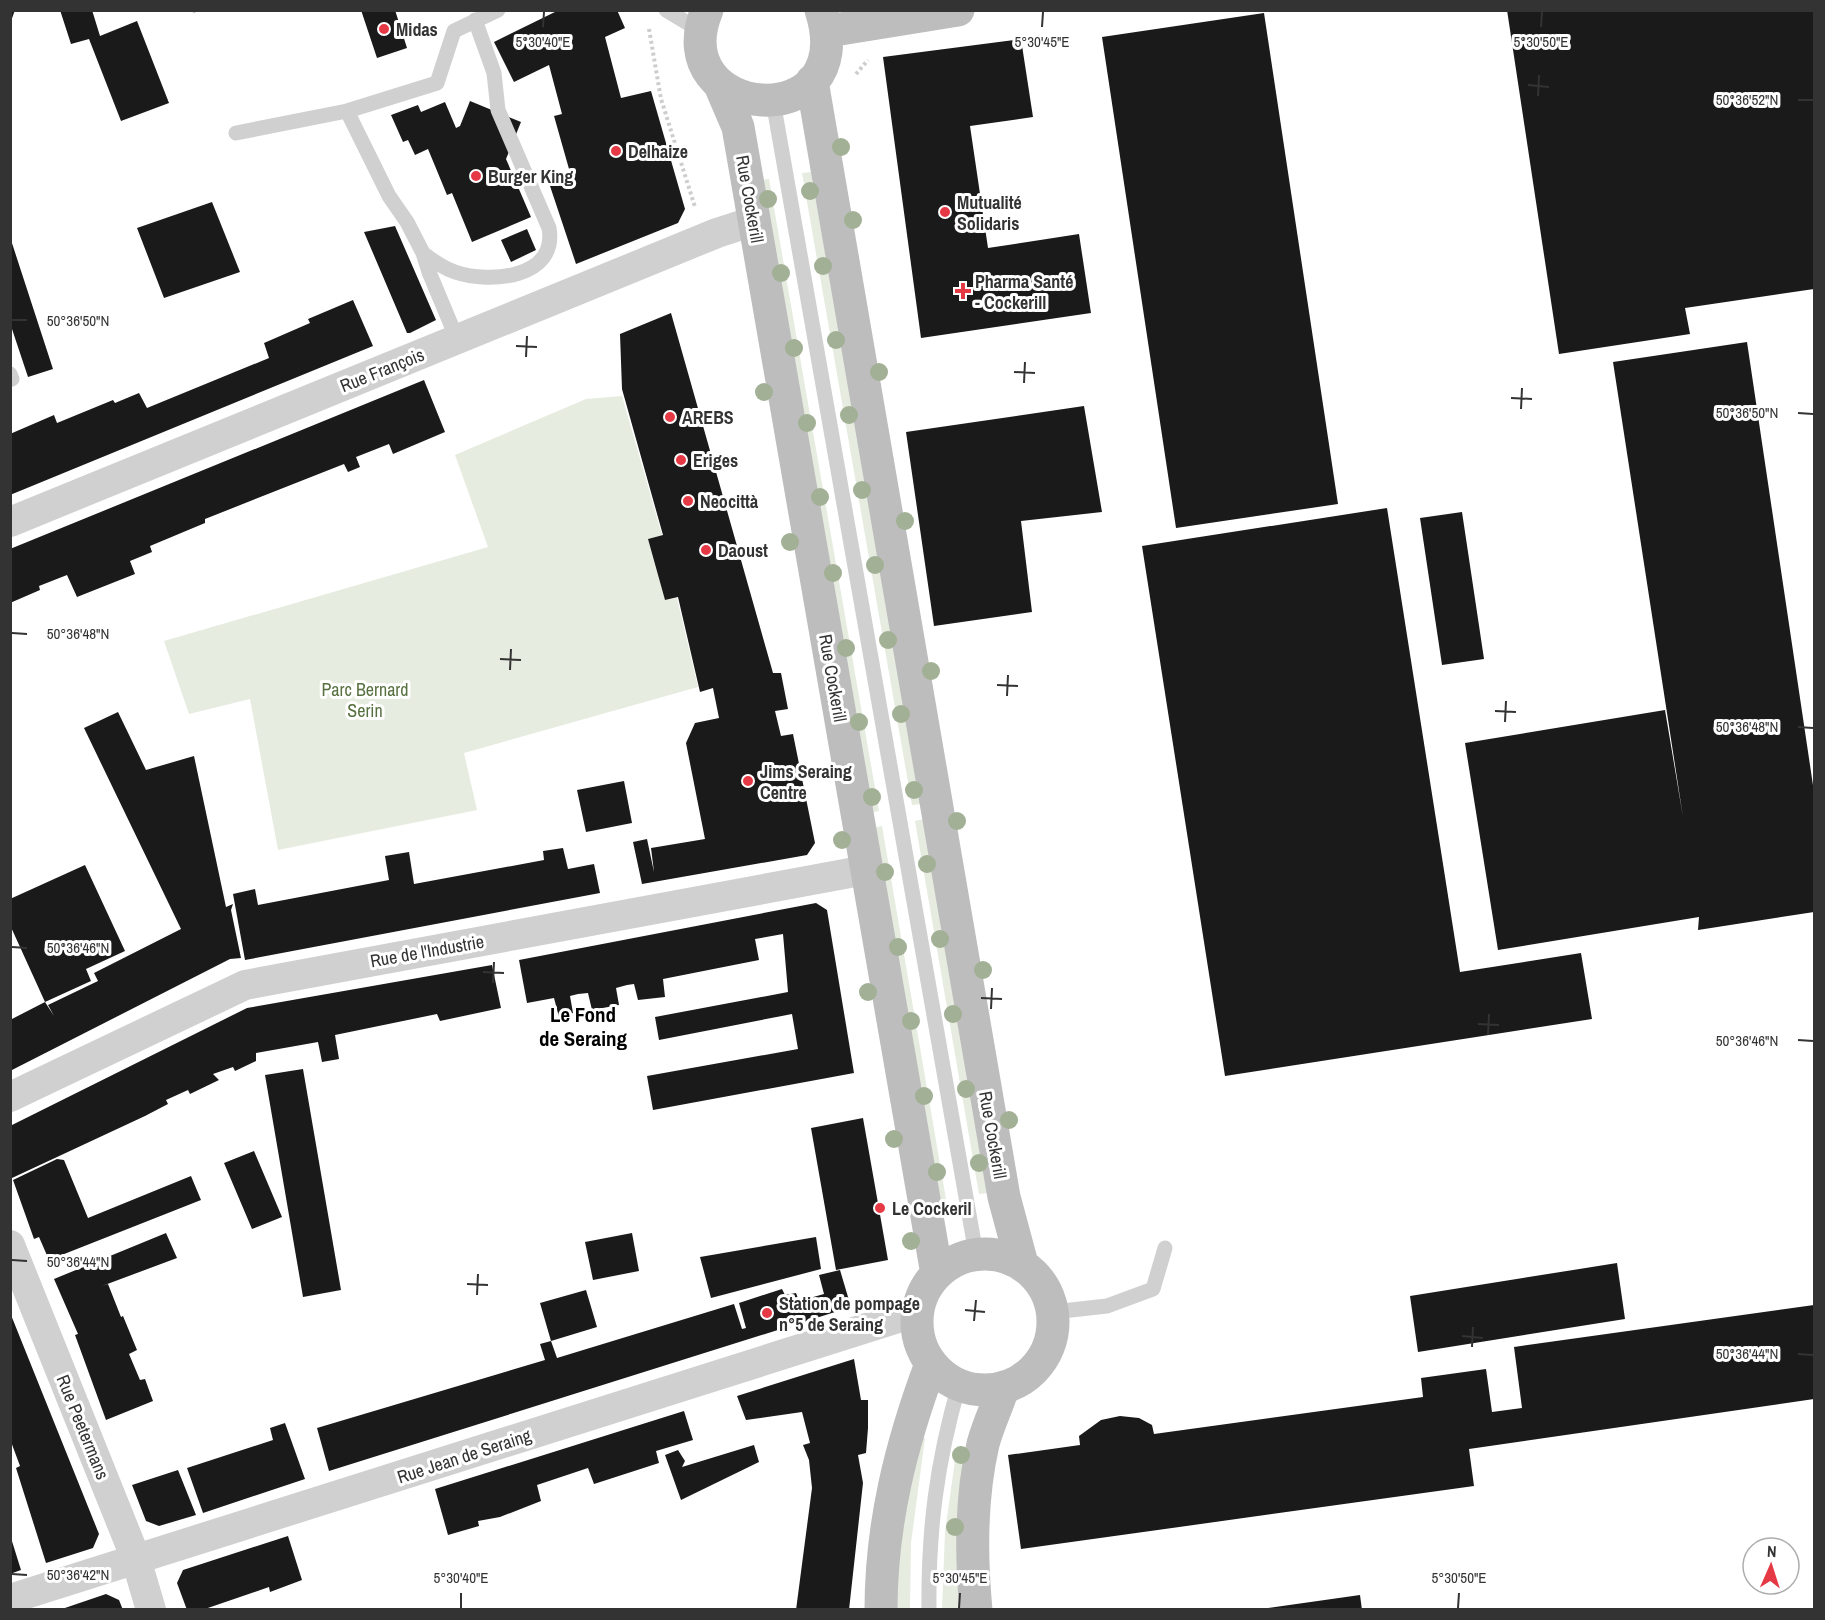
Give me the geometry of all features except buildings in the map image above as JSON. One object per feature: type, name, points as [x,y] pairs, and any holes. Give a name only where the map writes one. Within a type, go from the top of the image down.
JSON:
[{"type":"main road","points":[[720,85],[735,95],[752,101],[773,101],[791,96],[812,81],[827,51],[825,21],[891,21],[958,10]]},
{"type":"main road","name":"Rue Cockerill","points":[[704,21],[701,50],[708,69],[720,85],[738,127],[937,1274]]},
{"type":"main road","name":"Rue Cockerill","points":[[812,81],[1004,1197],[1022,1264]]},
{"type":"main road","points":[[976,1254],[1000,1255],[1022,1264],[1042,1285],[1053,1312],[1052,1337],[1043,1360],[1025,1377],[1003,1388],[981,1390],[959,1385],[931,1364],[919,1339],[918,1312],[924,1292],[937,1274],[955,1261],[976,1254]]},
{"type":"main road","points":[[881,1610],[881,1569],[886,1520],[908,1426],[931,1364]]},
{"type":"main road","points":[[976,1610],[974,1531],[977,1481],[983,1444],[1003,1388]]},
{"type":"street","name":"Rue François","points":[[10,522],[701,239],[754,221]]},
{"type":"street","name":"Rue de l'Industrie","points":[[10,1097],[245,985],[866,870]]},
{"type":"street","name":"Rue Peetermans","points":[[10,1245],[135,1559],[151,1610]]},
{"type":"street","name":"Rue Jean de Seraing","points":[[10,1599],[918,1312]]},
{"type":"lane","points":[[236,133],[347,111],[437,83],[454,30],[498,10]]},
{"type":"lane","points":[[666,10],[704,21]]},
{"type":"lane","points":[[423,253],[455,272],[491,276],[528,269],[539,264],[550,248],[549,228],[498,110],[494,73],[476,20]]},
{"type":"lane","points":[[773,101],[976,1254]]},
{"type":"lane","points":[[347,111],[389,196],[407,222],[423,253],[457,339]]},
{"type":"lane","points":[[1053,1312],[1107,1306],[1153,1289],[1166,1248]]},
{"type":"lane","points":[[929,1610],[931,1515],[936,1475],[959,1385]]},
{"type":"path","points":[[850,83],[864,62],[895,45],[891,21]]},
{"type":"path","points":[[648,22],[661,99],[693,200],[701,239]]},
{"type":"green space","points":[[811,172],[921,804],[912,805],[802,173]]},
{"type":"green space","points":[[769,179],[879,811],[870,813],[760,180]]},
{"type":"green space","name":"Parc Bernard Serin","points":[[622,396],[662,535],[648,539],[665,600],[677,598],[698,687],[464,753],[477,810],[278,850],[250,699],[189,714],[164,641],[488,547],[455,455],[586,399]]},
{"type":"green space","points":[[924,819],[988,1193],[979,1194],[915,821]]},
{"type":"green space","points":[[882,826],[946,1199],[937,1201],[872,828]]},
{"type":"green space","points":[[917,1436],[925,1438],[911,1543],[910,1609],[890,1610]]},
{"type":"green space","points":[[957,1446],[967,1448],[961,1609],[942,1610],[945,1532]]},
{"type":"place","name":"Midas","points":[[384,29]]},
{"type":"place","name":"Delhaize","points":[[616,151]]},
{"type":"place","name":"Burger King","points":[[476,176]]},
{"type":"place","name":"Mutualité Solidaris","points":[[945,212]]},
{"type":"place","name":"Pharma Santé - Cockerill","points":[[963,291]]},
{"type":"place","name":"AREBS","points":[[670,417]]},
{"type":"place","name":"Eriges","points":[[681,460]]},
{"type":"place","name":"Neocittà","points":[[688,501]]},
{"type":"place","name":"Daoust","points":[[706,550]]},
{"type":"place","name":"Jims Seraing Centre","points":[[748,781]]},
{"type":"place","name":"Le Cockeril","points":[[880,1208]]},
{"type":"place","name":"Station de pompage n°5 de Seraing","points":[[767,1313]]},
{"type":"district","name":"Le Fond de Seraing","points":[[583,1026]]}]
